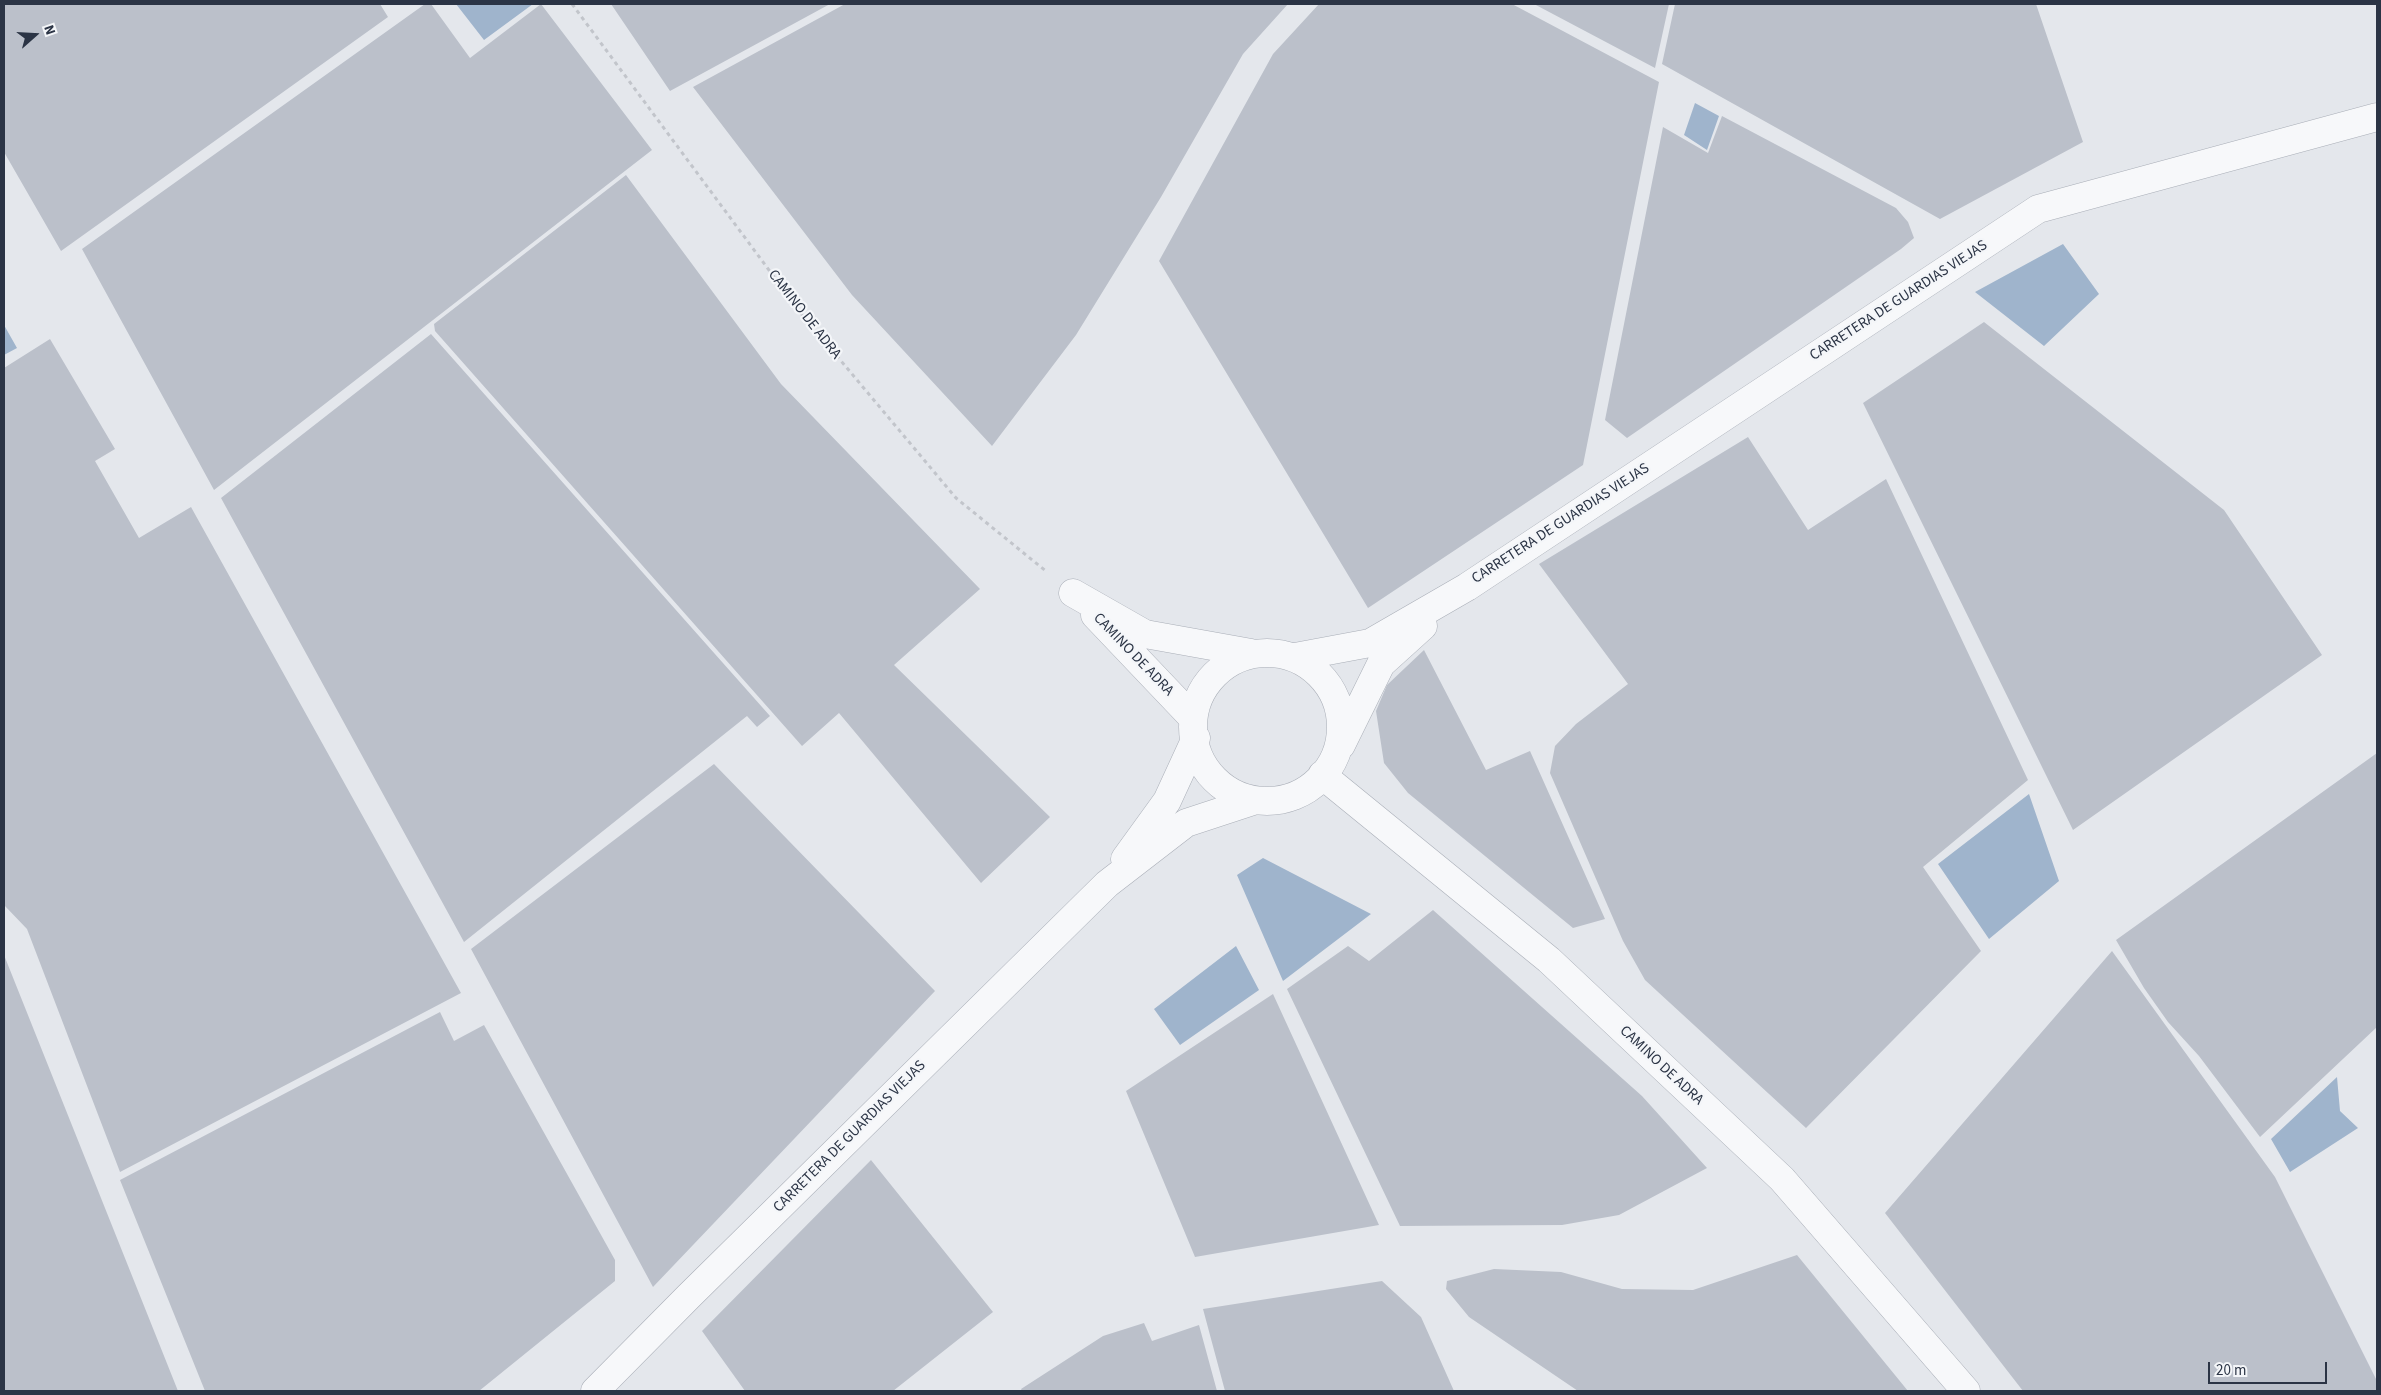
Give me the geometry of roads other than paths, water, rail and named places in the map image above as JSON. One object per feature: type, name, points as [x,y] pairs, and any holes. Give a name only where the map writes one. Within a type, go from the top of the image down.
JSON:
[{"type":"street","name":"CARRETERA DE GUARDIAS VIEJAS","points":[[1295,657],[1370,643],[1467,587],[2038,209],[2377,117]]},
{"type":"street","name":"CARRETERA DE GUARDIAS VIEJAS","points":[[1340,747],[1381,664],[1467,587]]},
{"type":"street","name":"CAMINO DE ADRA","points":[[1194,728],[1073,593],[1145,634],[1251,653]]},
{"type":"street","points":[[1251,653],[1295,657],[1322,676],[1338,701],[1340,747],[1316,784],[1284,800],[1253,801],[1222,788],[1202,764],[1194,728],[1212,675],[1251,653]]},
{"type":"street","name":"CARRETERA DE GUARDIAS VIEJAS","points":[[1107,884],[1167,801],[1194,728]]},
{"type":"street","name":"CAMINO DE ADRA","points":[[1322,775],[1549,960],[1782,1179],[1966,1391]]},
{"type":"street","name":"CARRETERA DE GUARDIAS VIEJAS","points":[[595,1391],[1107,884],[1186,823],[1253,801]]},
{"type":"water","points":[[456,4],[533,4],[484,40]]},
{"type":"water","points":[[1695,103],[1719,116],[1707,150],[1684,135]]},
{"type":"water","points":[[2063,244],[2099,294],[2044,346],[1975,292]]},
{"type":"water","points":[[4,325],[17,348],[4,355]]},
{"type":"water","points":[[2029,794],[2059,881],[1989,939],[1938,864]]},
{"type":"water","points":[[1263,858],[1371,914],[1283,981],[1237,875]]},
{"type":"water","points":[[1236,946],[1259,990],[1180,1045],[1154,1009]]},
{"type":"water","points":[[2337,1077],[2340,1111],[2358,1128],[2290,1172],[2271,1139]]}]
